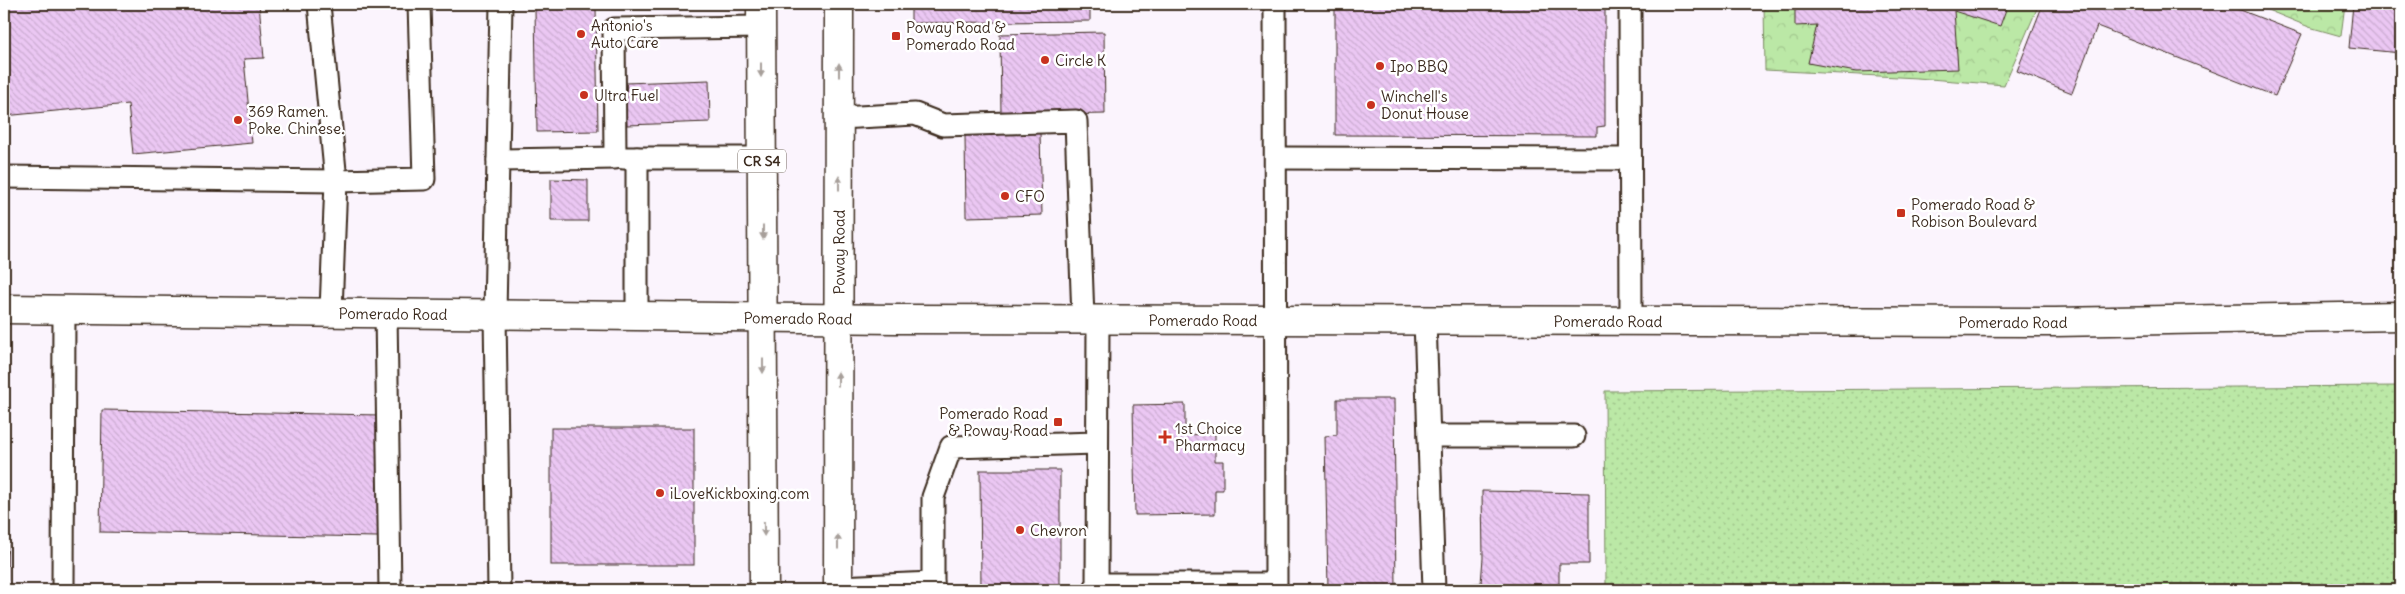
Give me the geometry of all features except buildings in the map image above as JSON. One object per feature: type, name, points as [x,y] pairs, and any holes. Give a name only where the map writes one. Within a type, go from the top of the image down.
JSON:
[{"type":"main road","name":"Poway Road","points":[[838,4],[840,118],[838,589]]},
{"type":"main road","name":"CR S4","points":[[761,15],[764,590]]},
{"type":"main road","name":"Pomerado Road","points":[[4,309],[331,311],[838,319],[2055,322],[2401,316]]},
{"type":"lane","points":[[319,4],[336,181],[331,311]]},
{"type":"lane","points":[[4,177],[336,181],[424,179],[419,4]]},
{"type":"lane","points":[[500,590],[495,314],[501,4]]},
{"type":"lane","points":[[840,118],[915,114],[943,125],[1076,121],[1097,443],[1097,587],[1276,584],[1275,4]]},
{"type":"lane","points":[[1630,4],[1631,321]]},
{"type":"lane","points":[[615,158],[614,29],[761,15]]},
{"type":"lane","points":[[637,158],[637,316]]},
{"type":"lane","points":[[498,160],[762,158]]},
{"type":"lane","points":[[1276,158],[1629,159]]},
{"type":"lane","points":[[63,590],[64,310]]},
{"type":"lane","points":[[386,312],[390,590]]},
{"type":"lane","points":[[1425,320],[1434,590]]},
{"type":"lane","points":[[1429,436],[1574,436]]},
{"type":"lane","points":[[838,589],[933,587],[933,497],[951,447],[1097,443]]},
{"type":"green space","points":[[1764,4],[2039,4],[2004,85],[1917,78],[1765,70]]},
{"type":"green space","points":[[2253,4],[2345,4],[2341,36],[2309,27]]},
{"type":"green space","points":[[2401,386],[2401,590],[1606,590],[1605,391]]},
{"type":"place","name":"Antonio's Auto Care","points":[[581,34]]},
{"type":"place","name":"Poway Road & Pomerado Road","points":[[896,36]]},
{"type":"place","name":"Circle K","points":[[1045,60]]},
{"type":"place","name":"Ipo BBQ","points":[[1380,66]]},
{"type":"place","name":"Ultra Fuel","points":[[584,95]]},
{"type":"place","name":"Winchell's Donut House","points":[[1371,105]]},
{"type":"place","name":"369 Ramen. Poke. Chinese.","points":[[238,120]]},
{"type":"place","name":"CFO","points":[[1005,196]]},
{"type":"place","name":"Pomerado Road & Robison Boulevard","points":[[1901,213]]},
{"type":"place","name":"Pomerado Road & Poway Road","points":[[1058,422]]},
{"type":"place","name":"1st Choice Pharmacy","points":[[1165,437]]},
{"type":"place","name":"iLoveKickboxing.com","points":[[660,493]]},
{"type":"place","name":"Chevron","points":[[1020,530]]}]
